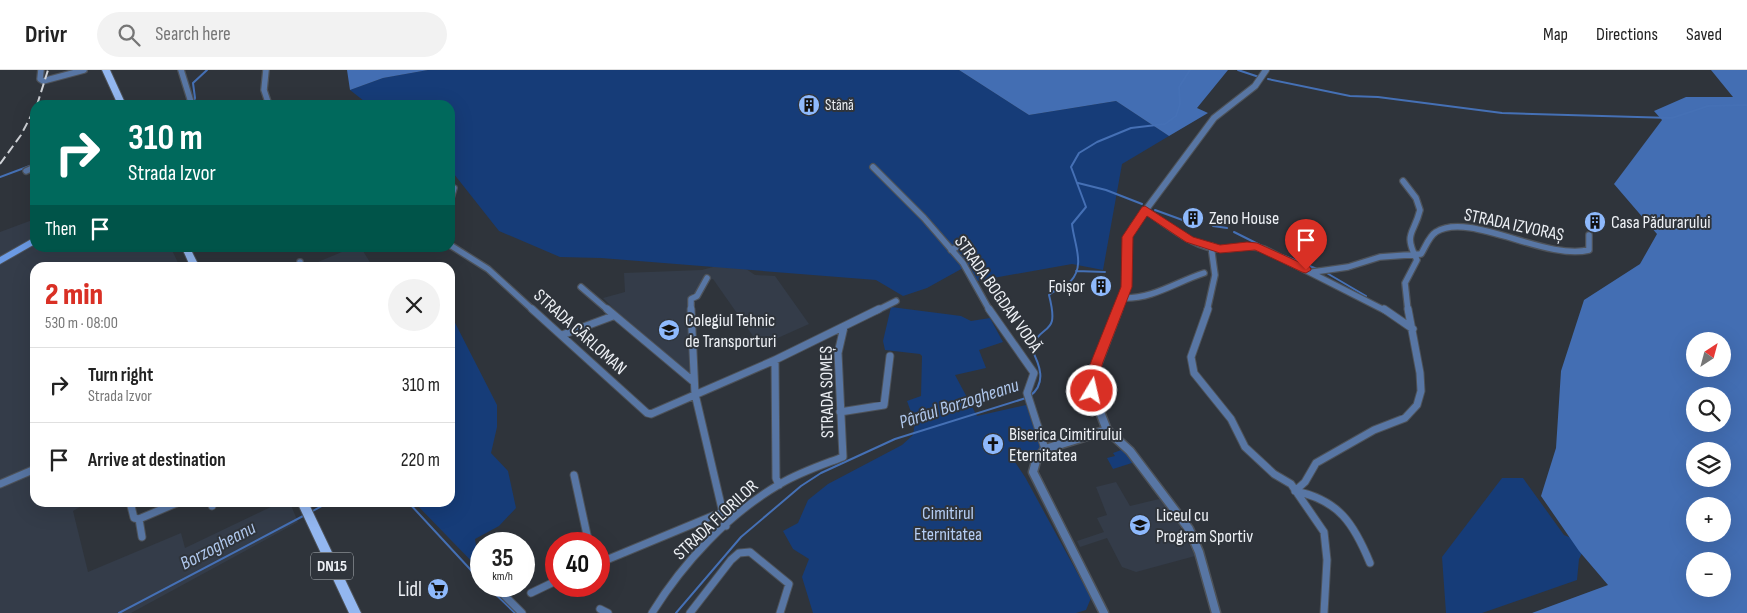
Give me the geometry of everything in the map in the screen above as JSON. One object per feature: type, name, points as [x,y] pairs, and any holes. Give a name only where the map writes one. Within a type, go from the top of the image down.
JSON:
[{"type":"main road","points":[[106,70],[120,100]]},
{"type":"main road","points":[[0,261],[30,243]]},
{"type":"main road","name":"DN15","points":[[306,510],[355,613]]},
{"type":"street","points":[[41,70],[40,79],[43,81],[84,70]]},
{"type":"street","points":[[181,70],[190,100]]},
{"type":"street","points":[[266,70],[264,90],[267,100]]},
{"type":"street","points":[[1216,613],[1199,552],[1189,529],[1130,451],[1107,430],[1095,403],[1092,383],[1097,362],[1127,287],[1127,237],[1145,210],[1202,137],[1214,118],[1255,86],[1266,70]]},
{"type":"street","name":"STRADA BOGDAN VODĂ","points":[[873,167],[913,206],[963,263],[986,306],[1034,372],[1027,393],[1045,448]]},
{"type":"street","points":[[26,170],[30,169]]},
{"type":"street","points":[[1295,492],[1306,485],[1317,461],[1360,440],[1377,429],[1405,418],[1416,408],[1420,401],[1414,330],[1404,288],[1407,276],[1416,265],[1417,260],[1408,238],[1419,214],[1420,205],[1403,181]]},
{"type":"street","points":[[1145,210],[1184,236],[1220,249],[1247,245],[1257,246],[1313,272],[1393,314],[1414,330]]},
{"type":"street","name":"STRADA IZVORAȘ","points":[[1414,255],[1421,254],[1436,233],[1448,227],[1473,229],[1544,247],[1578,252],[1589,250],[1589,235]]},
{"type":"street","points":[[951,250],[960,246],[965,248]]},
{"type":"street","points":[[1211,246],[1217,277],[1213,296],[1192,348],[1191,357],[1194,373],[1231,418],[1245,447],[1274,474],[1290,484],[1324,532],[1327,560],[1324,613]]},
{"type":"street","name":"STRADA CÂRLOMAN","points":[[455,248],[488,269],[647,413],[652,414],[695,394]]},
{"type":"street","points":[[1313,272],[1348,267],[1380,257],[1414,255]]},
{"type":"street","points":[[1123,298],[1133,300],[1155,294],[1191,276],[1204,272]]},
{"type":"street","points":[[707,278],[697,296],[691,299],[694,382],[695,394],[726,526]]},
{"type":"street","points":[[581,287],[613,316],[694,382]]},
{"type":"street","points":[[695,394],[775,360],[896,301]]},
{"type":"street","points":[[562,335],[613,316]]},
{"type":"street","name":"STRADA SOMEȘ","points":[[843,457],[838,354],[844,327]]},
{"type":"street","points":[[840,412],[884,405],[890,356]]},
{"type":"street","points":[[775,360],[776,468],[779,485]]},
{"type":"street","points":[[1104,613],[1033,472],[1036,461],[1045,448],[1107,430]]},
{"type":"street","name":"STRADA FLORILOR","points":[[652,613],[662,596],[682,571],[726,526],[769,490],[843,457]]},
{"type":"street","points":[[0,484],[30,471]]},
{"type":"street","points":[[574,475],[586,532]]},
{"type":"street","points":[[1295,492],[1310,493],[1344,514],[1361,541],[1370,563]]},
{"type":"street","points":[[131,507],[134,518],[139,519],[167,507]]},
{"type":"street","name":"STRADA FLORILOR","points":[[610,558],[722,512]]},
{"type":"street","points":[[139,519],[142,537]]},
{"type":"street","points":[[690,613],[731,560],[739,553],[750,552],[789,584],[780,613]]},
{"type":"street","points":[[506,597],[522,613]]},
{"type":"street","points":[[600,609],[608,613]]},
{"type":"shaded area","points":[[347,70],[428,70],[383,78],[350,90]]},
{"type":"shaded area","points":[[959,70],[1228,70],[1197,108],[1208,113],[1169,136],[1116,101],[1029,115]]},
{"type":"shaded area","points":[[1711,70],[1747,70],[1747,613],[1532,613],[1608,585],[1579,551],[1541,496],[1556,448],[1561,371],[1584,300],[1640,264],[1657,234],[1614,184],[1662,120],[1654,111],[1686,97],[1733,97]]},
{"type":"shaded area","points":[[30,221],[30,252],[173,252],[178,262],[30,262],[30,507],[80,507],[73,511],[88,572],[181,533],[185,548],[271,507],[292,507],[298,522],[131,613],[0,613],[0,232]]},
{"type":"shaded area","points":[[342,252],[364,252],[370,262],[318,262]]},
{"type":"shaded area","points":[[728,263],[737,263],[755,275],[775,276],[809,324],[760,346],[713,279],[709,280],[696,301],[687,302],[691,372],[688,373],[603,298],[625,292],[624,273],[702,270]]},
{"type":"shaded area","name":"Liceul cu Program Sportiv","points":[[1116,482],[1130,506],[1159,499],[1166,500],[1195,556],[1136,572],[1122,567],[1107,538],[1080,547],[1077,541],[1104,532],[1097,518],[1107,515],[1096,487]]},
{"type":"green space","points":[[428,70],[959,70],[1029,115],[1116,101],[1169,136],[1122,164],[1103,270],[1072,264],[971,282],[963,268],[927,288],[903,296],[876,280],[601,258],[560,257],[499,231],[455,175],[455,100],[363,100],[350,90],[383,78]]},
{"type":"green space","name":"Cimitirul Eternitatea","points":[[891,307],[961,316],[971,321],[990,318],[1003,342],[979,350],[986,368],[955,375],[977,416],[1026,405],[1041,447],[1039,454],[1015,462],[1091,598],[1086,610],[1076,613],[813,613],[802,577],[809,559],[793,549],[783,531],[798,523],[808,500],[828,484],[902,445],[913,435],[915,423],[907,401],[921,396],[922,356],[920,354],[885,350],[883,341]]},
{"type":"green space","points":[[455,323],[497,405],[497,427],[491,453],[508,471],[516,508],[499,526],[488,532],[470,532],[470,560],[419,507],[455,507]]},
{"type":"green space","points":[[1124,449],[1135,462],[1113,469],[1107,458],[1115,456],[1113,453]]},
{"type":"green space","points":[[1502,478],[1523,478],[1564,535],[1584,543],[1585,547],[1579,559],[1577,580],[1482,613],[1446,613],[1442,557]]},
{"type":"waterway","points":[[194,100],[193,83],[207,70]]},
{"type":"waterway","name":"Pârâul Borzogheanu","points":[[1076,271],[1078,254],[1072,224],[1086,207],[1071,167],[1079,153],[1097,142],[1131,128],[1165,124],[1176,116],[1180,104],[1179,87],[1190,70]]},
{"type":"waterway","points":[[1238,70],[1259,77]]},
{"type":"waterway","points":[[1268,79],[1350,96],[1378,97],[1502,113],[1672,118],[1708,106],[1747,105]]},
{"type":"waterway","points":[[0,177],[30,166]]},
{"type":"waterway","points":[[1078,183],[1106,190],[1142,204]]},
{"type":"waterway","points":[[1155,210],[1199,226]]},
{"type":"waterway","points":[[1213,226],[1227,228]]},
{"type":"waterway","points":[[1234,232],[1262,246]]},
{"type":"waterway","points":[[1282,255],[1317,269]]},
{"type":"waterway","name":"Pârâul Borzogheanu","points":[[1030,396],[1039,385],[1040,380],[1039,367],[1031,348],[1035,340],[1051,324],[1052,309],[1049,295],[1070,282],[1076,271]]},
{"type":"waterway","points":[[1076,271],[1105,272]]},
{"type":"waterway","points":[[1325,272],[1366,296]]},
{"type":"waterway","name":"Pârâul Borzogheanu","points":[[676,613],[741,537],[801,486],[821,473],[895,439],[1026,398]]},
{"type":"waterway","name":"Borzogheanu","points":[[311,512],[320,507]]},
{"type":"waterway","name":"Borzogheanu","points":[[413,507],[470,569]]},
{"type":"waterway","name":"Borzogheanu","points":[[119,613],[305,515]]},
{"type":"waterway","name":"Borzogheanu","points":[[498,597],[515,613]]},
{"type":"railway","points":[[39,100],[48,70]]},
{"type":"railway","points":[[0,164],[21,135],[30,118]]},
{"type":"place","name":"Stână","points":[[809,105]]},
{"type":"place","name":"Zeno House","points":[[1193,218]]},
{"type":"place","name":"Casa Pădurarului","points":[[1595,222]]},
{"type":"place","name":"Foișor","points":[[1101,286]]},
{"type":"place","name":"Colegiul Tehnic de Transporturi","points":[[669,330]]},
{"type":"place","name":"Biserica Cimitirului Eternitatea","points":[[993,444]]},
{"type":"place","name":"Liceul cu Program Sportiv","points":[[1140,525]]},
{"type":"place","name":"Lidl","points":[[438,589]]},
{"type":"route","points":[[1092,391],[1093,375],[1097,362],[1127,287],[1127,237],[1145,210],[1153,213],[1176,232],[1190,240],[1220,249],[1247,245],[1257,246],[1306,270]]}]
